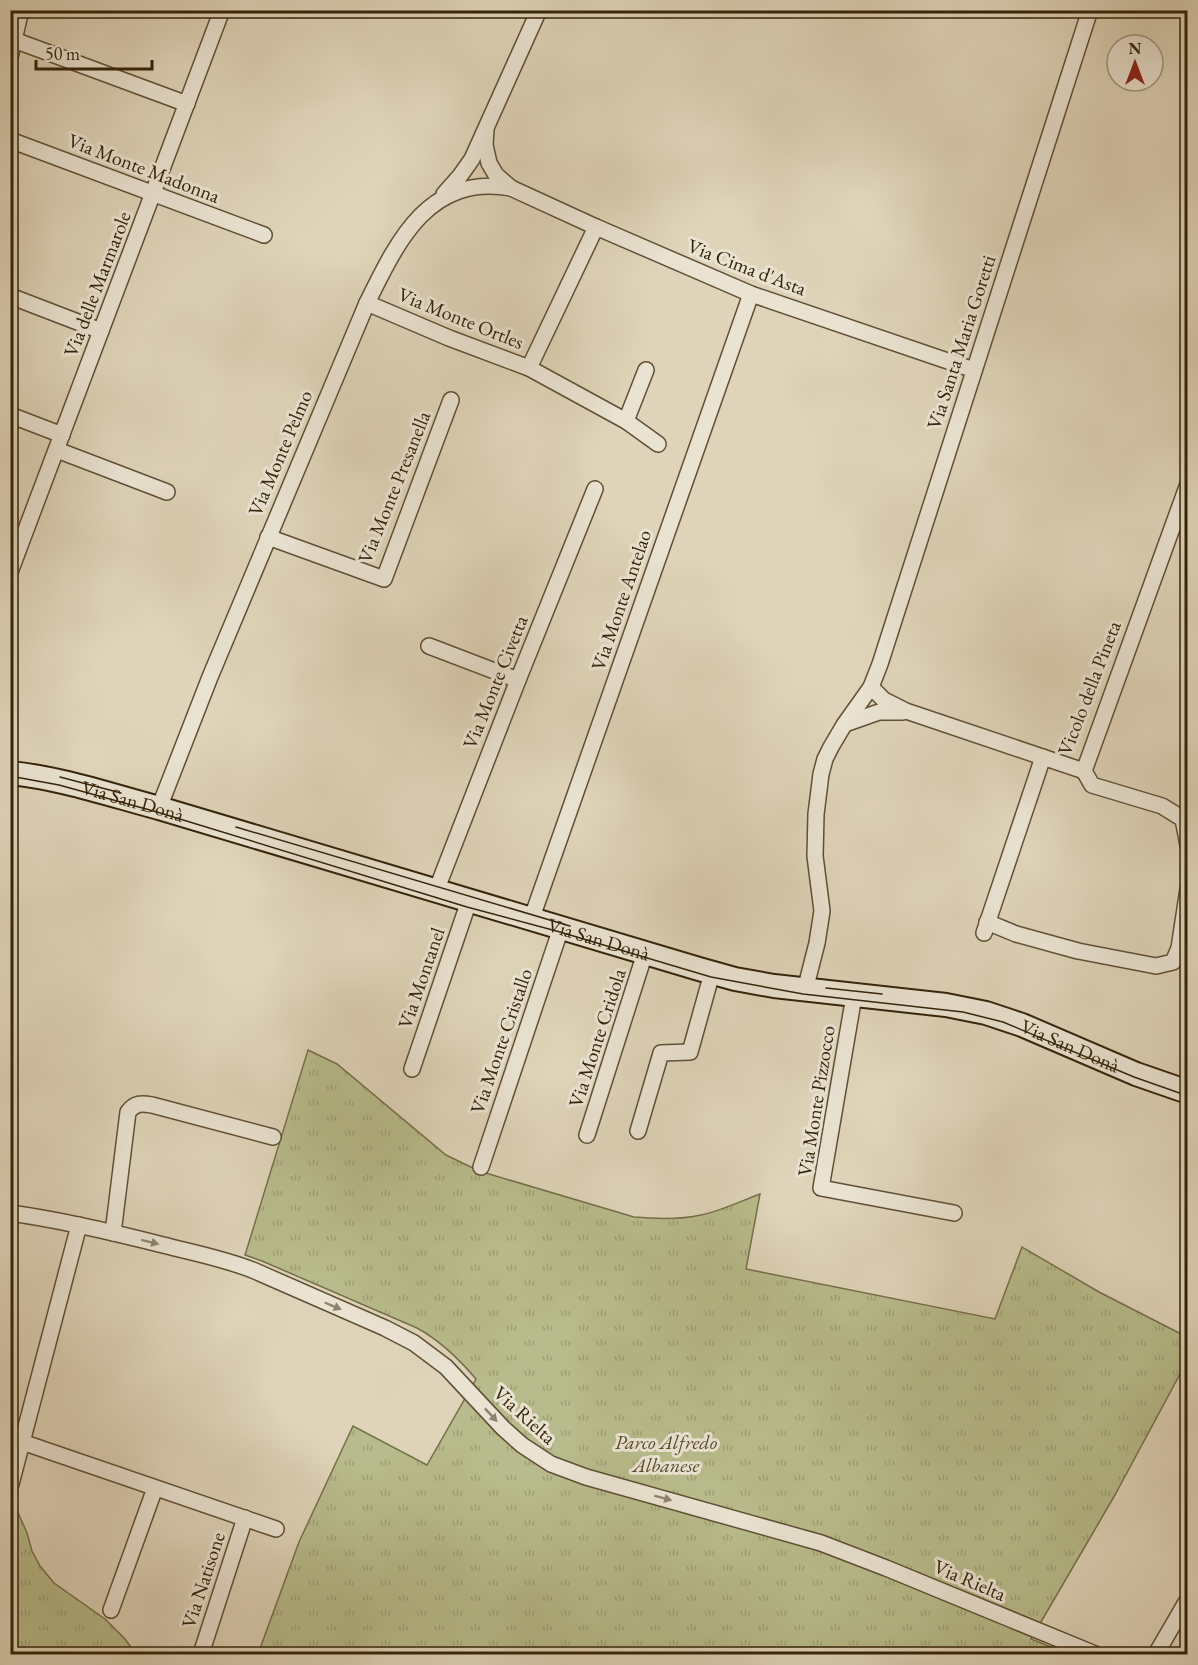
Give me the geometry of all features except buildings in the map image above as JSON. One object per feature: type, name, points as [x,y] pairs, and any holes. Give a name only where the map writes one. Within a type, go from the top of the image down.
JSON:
[{"type":"street","points":[[10,57],[21,10]]},
{"type":"street","name":"Via delle Marmarole","points":[[10,572],[17,532],[57,450],[222,10]]},
{"type":"street","points":[[437,201],[472,159],[539,10]]},
{"type":"street","name":"Via Santa Maria Goretti","points":[[871,687],[1090,10]]},
{"type":"street","points":[[14,40],[187,104]]},
{"type":"street","points":[[486,129],[485,145],[489,163],[496,175],[511,188]]},
{"type":"street","name":"Via Monte Madonna","points":[[10,140],[264,235]]},
{"type":"street","name":"Via Monte Pelmo","points":[[159,808],[268,537],[384,268],[420,215],[437,201],[470,187],[511,188]]},
{"type":"street","name":"Via Cima d'Asta","points":[[511,188],[751,294],[974,369]]},
{"type":"street","name":"Via Monte Ortles","points":[[367,303],[448,338],[529,368],[596,227]]},
{"type":"street","name":"Via Monte Antelao","points":[[531,920],[751,294]]},
{"type":"street","points":[[10,296],[102,331]]},
{"type":"street","points":[[529,368],[626,421],[658,444]]},
{"type":"street","points":[[626,421],[646,370]]},
{"type":"street","name":"Via Monte Presanella","points":[[268,537],[384,579],[451,400]]},
{"type":"street","points":[[10,415],[62,435]]},
{"type":"street","points":[[57,450],[167,492]]},
{"type":"street","name":"Vicolo della Pineta","points":[[871,687],[884,700],[906,711],[1084,771],[1184,503],[1188,484]]},
{"type":"street","name":"Via Monte Civetta","points":[[436,891],[595,489]]},
{"type":"street","points":[[429,646],[518,680]]},
{"type":"street","points":[[805,990],[818,943],[822,911],[815,856],[816,814],[825,759],[843,725],[871,687]]},
{"type":"street","name":"Vicolo della Pineta","points":[[843,725],[879,712],[906,711]]},
{"type":"street","points":[[1042,757],[986,928],[1077,951],[1156,966],[1173,962],[1179,948],[1188,889]]},
{"type":"street","points":[[1084,771],[1092,785],[1162,806],[1183,819],[1188,845]]},
{"type":"street","name":"Via San Donà","points":[[10,773],[39,777],[159,808],[712,973],[805,990],[946,1005],[986,1013],[1022,1025],[1144,1077],[1188,1092]]},
{"type":"street","name":"Via Montanel","points":[[412,1069],[469,901]]},
{"type":"street","name":"Via Monte Cristallo","points":[[481,1167],[561,928]]},
{"type":"street","name":"Via Monte Cridola","points":[[587,1135],[645,953]]},
{"type":"street","points":[[638,1131],[661,1053],[690,1052],[712,973]]},
{"type":"street","name":"Via Monte Pizzocco","points":[[854,996],[821,1188],[954,1214]]},
{"type":"street","points":[[113,1233],[128,1112],[132,1107],[141,1103],[152,1105],[273,1137]]},
{"type":"street","name":"Via Rielta","points":[[10,1212],[79,1225],[234,1262],[400,1335],[424,1350],[446,1367],[522,1445],[535,1455],[565,1471],[821,1543],[1095,1654]]},
{"type":"street","points":[[10,1484],[79,1225]]},
{"type":"street","name":"Via Natisone","points":[[22,1442],[276,1529]]},
{"type":"street","points":[[111,1610],[155,1488]]},
{"type":"street","name":"Via Natisone","points":[[201,1654],[245,1518]]},
{"type":"street","points":[[1156,1654],[1186,1605]]},
{"type":"green space","name":"Parco Alfredo Albanese","points":[[308,1050],[337,1064],[446,1155],[479,1171],[642,1218],[693,1217],[760,1194],[746,1269],[995,1319],[1022,1247],[1099,1292],[1187,1337],[1187,1361],[1115,1495],[1031,1639],[1068,1654],[258,1654],[299,1542],[353,1426],[427,1465],[476,1379],[449,1351],[417,1328],[245,1255]]},
{"type":"green space","points":[[11,1497],[40,1566],[54,1583],[105,1619],[136,1654],[11,1654]]},
{"type":"tram line","points":[[10,776],[59,785],[157,812],[467,907],[711,977],[803,994],[963,1012],[1003,1022],[1134,1077],[1188,1096]]},
{"type":"tram line","points":[[60,777],[121,793]]},
{"type":"tram line","points":[[236,827],[570,926]]},
{"type":"tram line","points":[[826,988],[882,994]]}]
